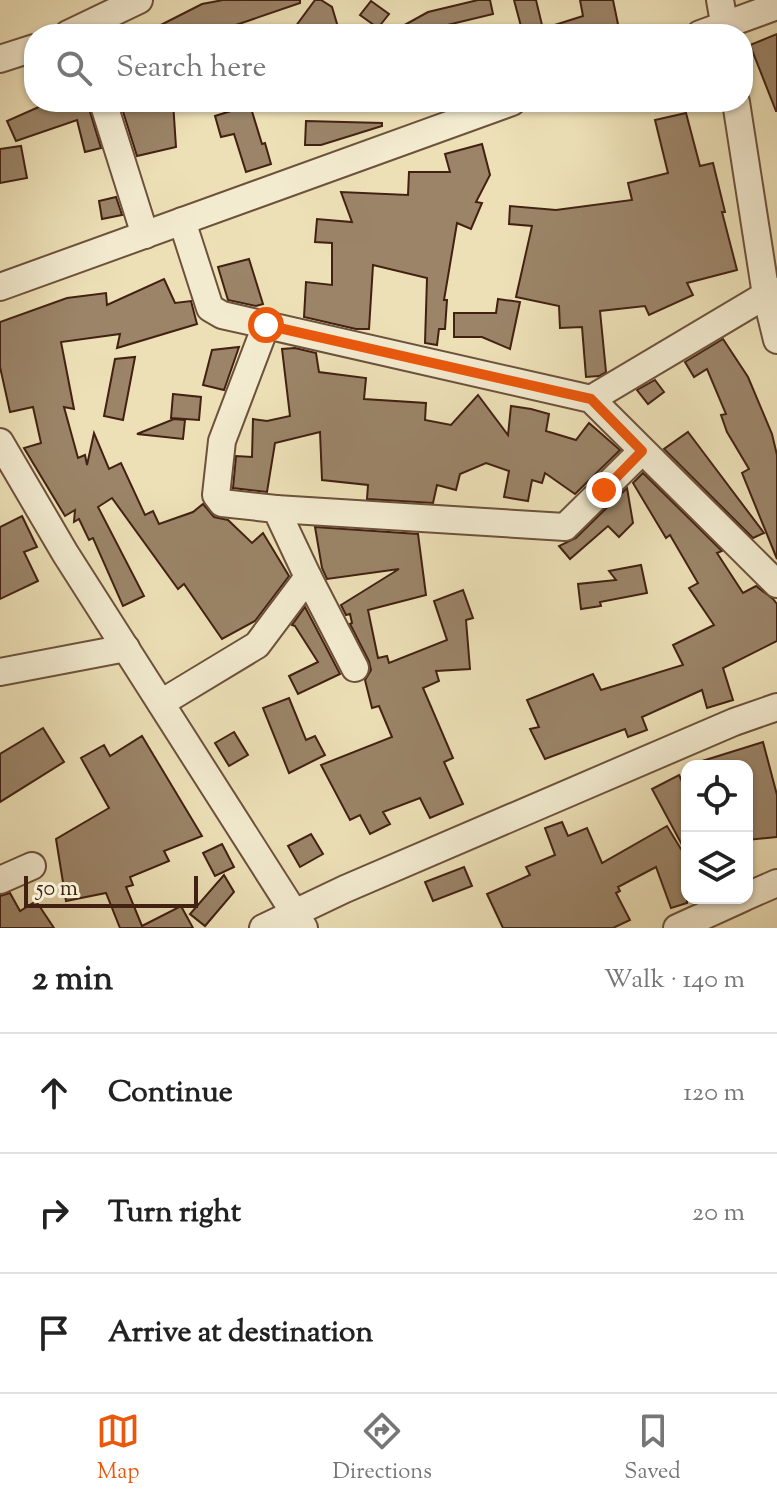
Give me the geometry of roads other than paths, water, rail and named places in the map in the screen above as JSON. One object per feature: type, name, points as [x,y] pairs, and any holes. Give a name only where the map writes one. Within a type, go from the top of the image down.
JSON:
[{"type":"street","points":[[92,24],[139,0]]},
{"type":"street","points":[[717,23],[777,6]]},
{"type":"street","points":[[0,59],[24,51]]},
{"type":"street","points":[[106,112],[145,235]]},
{"type":"street","points":[[0,287],[484,112]]},
{"type":"street","points":[[738,112],[777,340]]},
{"type":"street","points":[[182,221],[210,308],[222,315],[591,399],[777,584]]},
{"type":"street","points":[[591,399],[771,293]]},
{"type":"street","points":[[266,325],[222,441],[216,495],[222,503],[565,527],[642,451]]},
{"type":"street","points":[[0,442],[65,553],[299,921]]},
{"type":"street","points":[[276,509],[355,668]]},
{"type":"street","points":[[161,703],[257,645],[308,577]]},
{"type":"street","points":[[0,672],[126,648]]},
{"type":"street","points":[[263,928],[299,921],[403,864],[734,722],[777,707]]},
{"type":"street","points":[[0,880],[32,866]]},
{"type":"street","points":[[677,928],[762,895]]}]
